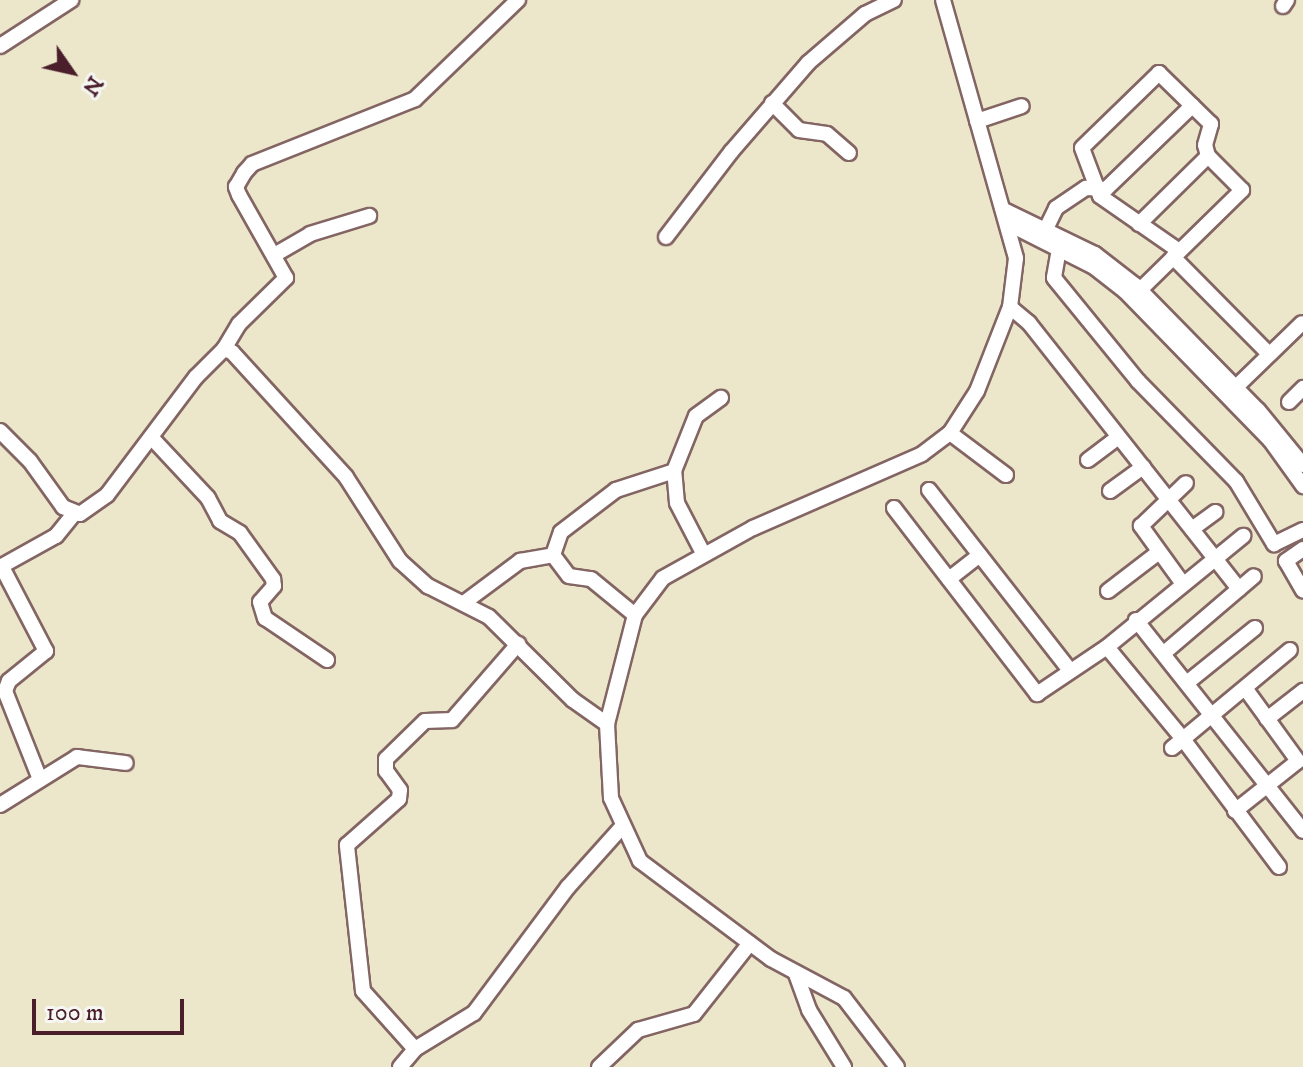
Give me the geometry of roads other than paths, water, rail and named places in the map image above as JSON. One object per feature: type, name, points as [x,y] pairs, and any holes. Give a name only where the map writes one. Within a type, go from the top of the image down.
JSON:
[{"type":"street","points":[[0,46],[71,0]]},
{"type":"street","points":[[39,777],[5,691],[9,681],[46,651],[1,567],[56,536],[73,515],[107,495],[183,393],[224,349],[239,324],[284,283],[286,273],[236,187],[252,164],[415,99],[518,0]]},
{"type":"street","points":[[666,237],[772,103],[846,29],[894,0]]},
{"type":"street","points":[[897,1067],[860,1014],[825,986],[801,976],[750,943],[652,872],[621,828],[606,761],[607,724],[635,615],[663,578],[703,553],[908,462],[955,436],[977,391],[1014,309],[1017,269],[986,117],[943,0]]},
{"type":"street","points":[[1140,290],[1176,254],[1242,190],[1208,156],[1205,145],[1211,124],[1159,73],[1082,148],[1097,189],[1108,204],[1176,254],[1269,354]]},
{"type":"street","points":[[772,103],[799,130],[827,134],[849,153]]},
{"type":"street","points":[[986,117],[1022,106]]},
{"type":"street","points":[[1043,235],[1056,208],[1086,188],[1106,189],[1192,106]]},
{"type":"street","points":[[1139,224],[1208,156]]},
{"type":"street","points":[[276,254],[325,228],[369,216]]},
{"type":"street","points":[[1006,216],[1105,261],[1140,290],[1301,457]]},
{"type":"street","points":[[1043,235],[1059,249],[1125,291],[1270,440],[1303,486]]},
{"type":"street","points":[[1059,249],[1054,278],[1138,381],[1236,481],[1274,544],[1303,530]]},
{"type":"street","points":[[1014,309],[1029,323],[1239,589]]},
{"type":"street","points":[[1235,388],[1302,323]]},
{"type":"street","points":[[224,349],[240,358],[338,466],[400,561],[428,586],[465,602],[518,644],[580,706],[607,724]]},
{"type":"street","points":[[1289,402],[1303,389]]},
{"type":"street","points":[[703,553],[677,503],[674,471],[696,416],[721,398]]},
{"type":"street","points":[[0,431],[73,515]]},
{"type":"street","points":[[955,436],[975,448],[1006,475]]},
{"type":"street","points":[[151,437],[208,498],[220,521],[240,533],[273,579],[274,586],[260,602],[265,618],[327,660]]},
{"type":"street","points":[[1088,460],[1118,437]]},
{"type":"street","points":[[1110,491],[1143,467]]},
{"type":"street","points":[[553,555],[561,532],[616,490],[674,471]]},
{"type":"street","points":[[1183,584],[1141,526],[1186,483]]},
{"type":"street","points":[[929,490],[1069,669]]},
{"type":"street","points":[[894,508],[1037,694],[1069,669],[1107,647],[1136,620],[1243,536]]},
{"type":"street","points":[[1192,529],[1215,512]]},
{"type":"street","points":[[1303,549],[1286,561],[1303,591]]},
{"type":"street","points":[[1108,591],[1159,552]]},
{"type":"street","points":[[465,602],[520,561],[553,555]]},
{"type":"street","points":[[553,555],[569,576],[591,579],[635,615]]},
{"type":"street","points":[[949,579],[980,555]]},
{"type":"street","points":[[1164,653],[1254,576]]},
{"type":"street","points":[[1136,620],[1213,712],[1303,831]]},
{"type":"street","points":[[1188,682],[1255,628]]},
{"type":"street","points":[[415,1049],[363,991],[354,945],[353,872],[347,845],[399,799],[400,790],[386,771],[386,759],[423,723],[452,720],[518,644]]},
{"type":"street","points":[[1107,647],[1177,744],[1279,867]]},
{"type":"street","points":[[1177,744],[1290,650]]},
{"type":"street","points":[[1245,688],[1297,760]]},
{"type":"street","points":[[1267,719],[1303,691]]},
{"type":"street","points":[[1235,811],[1297,760],[1303,741]]},
{"type":"street","points":[[0,805],[39,777],[77,757],[126,763]]},
{"type":"street","points":[[400,1067],[415,1049],[474,1013],[568,887],[621,828]]},
{"type":"street","points":[[599,1067],[638,1030],[694,1014],[750,943]]},
{"type":"street","points":[[801,976],[809,1010],[844,1067]]}]
